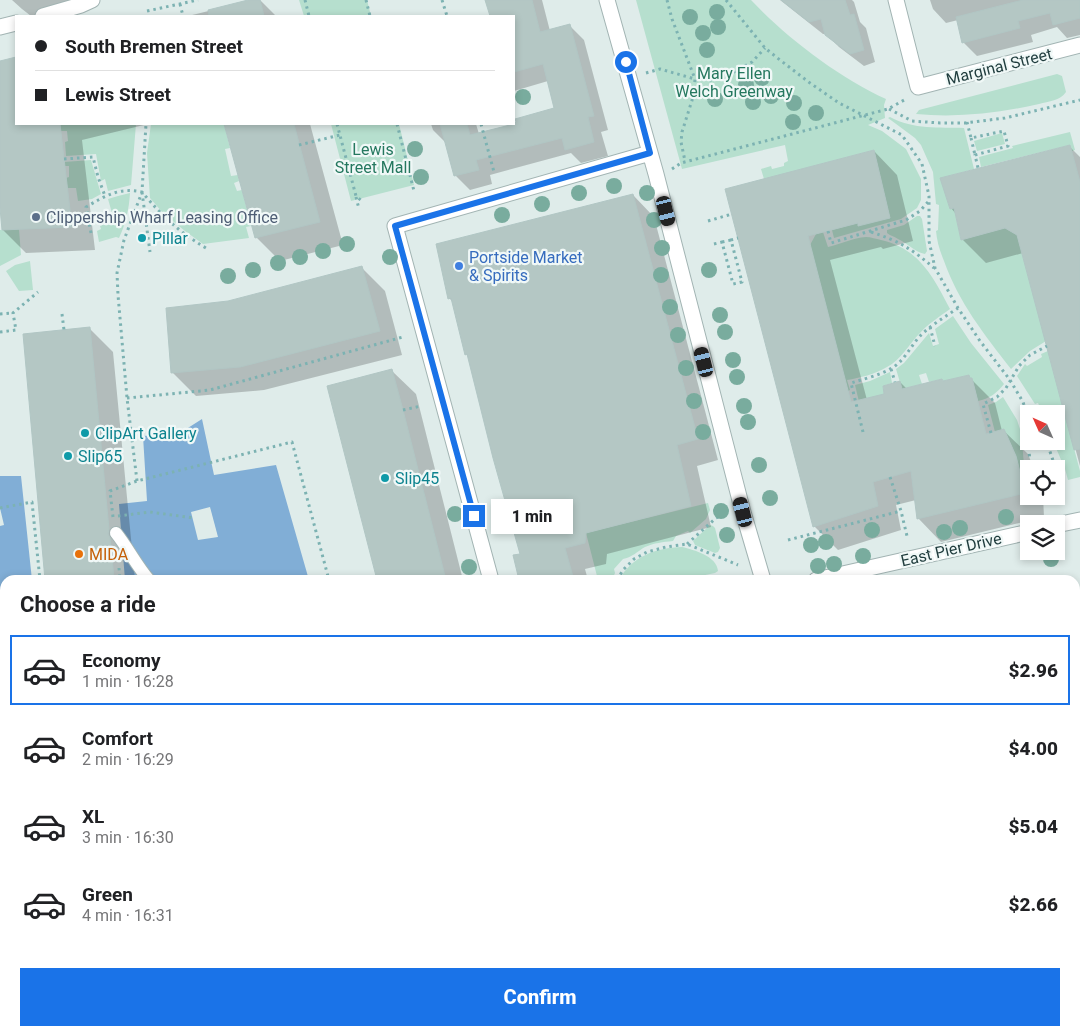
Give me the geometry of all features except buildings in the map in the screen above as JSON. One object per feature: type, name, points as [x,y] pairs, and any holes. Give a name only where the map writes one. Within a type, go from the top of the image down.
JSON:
[{"type":"street","points":[[47,15],[81,6],[92,0]]},
{"type":"street","points":[[607,0],[656,174],[743,512],[762,575]]},
{"type":"street","points":[[896,0],[918,86]]},
{"type":"street","points":[[0,27],[15,23]]},
{"type":"street","name":"Marginal Street","points":[[918,86],[1080,45]]},
{"type":"street","points":[[490,575],[395,226],[650,153]]},
{"type":"street","points":[[1065,523],[1080,520]]},
{"type":"street","name":"East Pier Drive","points":[[838,575],[1020,534]]},
{"type":"lane","points":[[116,533],[145,575]]},
{"type":"path","points":[[147,11],[198,0]]},
{"type":"path","points":[[305,0],[309,15]]},
{"type":"path","points":[[366,0],[370,15]]},
{"type":"path","points":[[442,0],[447,15]]},
{"type":"path","points":[[667,0],[672,19],[696,79],[694,94],[682,132],[681,142],[685,161]]},
{"type":"path","points":[[726,0],[765,48],[824,93],[902,135],[922,164],[929,196],[929,240],[935,268],[958,308],[1010,380],[1024,405]]},
{"type":"path","points":[[180,4],[183,15]]},
{"type":"path","points":[[630,78],[660,69],[696,79],[711,80],[724,78],[752,62],[765,48]]},
{"type":"path","points":[[672,170],[685,161],[888,109],[904,101],[918,86]]},
{"type":"path","points":[[888,109],[912,121],[967,122],[1005,118],[1080,100]]},
{"type":"path","points":[[967,122],[978,168]]},
{"type":"path","points":[[146,125],[142,192],[150,252]]},
{"type":"path","points":[[337,125],[359,209]]},
{"type":"path","points":[[397,125],[414,191]]},
{"type":"path","points":[[481,125],[494,172]]},
{"type":"path","points":[[971,138],[1004,131],[1008,146],[975,155]]},
{"type":"path","points":[[299,145],[340,135]]},
{"type":"path","points":[[64,159],[93,157],[105,196]]},
{"type":"path","points":[[693,159],[694,166]]},
{"type":"path","points":[[91,233],[86,207],[105,196],[119,191],[132,190],[142,192],[159,212],[188,237],[206,248]]},
{"type":"path","points":[[142,192],[124,240],[117,273],[127,398],[137,481],[292,442],[328,575]]},
{"type":"path","points":[[356,196],[363,202]]},
{"type":"path","points":[[828,231],[831,243],[906,220],[929,202]]},
{"type":"path","points":[[708,221],[732,214]]},
{"type":"path","points":[[869,232],[905,245],[935,268]]},
{"type":"path","points":[[714,244],[738,238]]},
{"type":"path","points":[[722,242],[732,284],[742,282],[731,240]]},
{"type":"path","points":[[0,314],[13,313],[38,292]]},
{"type":"path","points":[[863,432],[851,383],[891,369],[904,358],[919,337],[958,308]]},
{"type":"path","points":[[0,332],[16,330],[13,313]]},
{"type":"path","points":[[62,314],[64,330]]},
{"type":"path","points":[[930,327],[935,346]]},
{"type":"path","points":[[127,398],[210,390],[403,337]]},
{"type":"path","points":[[979,405],[997,397],[1006,388],[1019,366],[1030,355],[1047,346]]},
{"type":"path","points":[[891,369],[895,382]]},
{"type":"path","points":[[983,404],[991,433]]},
{"type":"path","points":[[403,410],[421,406]]},
{"type":"path","points":[[890,477],[908,536]]},
{"type":"path","points":[[0,508],[32,502],[39,575]]},
{"type":"path","points":[[788,540],[901,511]]},
{"type":"path","points":[[113,516],[150,512],[194,518]]},
{"type":"path","points":[[620,575],[634,559],[647,552],[687,544],[720,516]]},
{"type":"path","points":[[687,544],[738,565]]},
{"type":"green space","points":[[299,0],[367,0],[371,15],[304,15]]},
{"type":"green space","name":"Mary Ellen Welch Greenway","points":[[636,0],[751,0],[814,56],[850,80],[886,99],[884,105],[885,118],[868,125],[882,131],[906,149],[921,179],[921,200],[917,208],[901,219],[834,238],[832,230],[858,223],[858,225],[890,218],[874,150],[764,179],[761,169],[771,166],[772,169],[784,166],[784,163],[788,161],[785,145],[682,169]]},
{"type":"green space","points":[[1057,74],[1062,76],[1066,92],[1054,100],[1009,110],[978,114],[916,114],[919,110]]},
{"type":"green space","points":[[888,118],[917,126],[964,128],[974,169],[941,178],[950,209],[954,208],[961,240],[1005,228],[1017,235],[1046,341],[1030,351],[1011,369],[973,318],[950,276],[936,235],[939,205],[936,204],[933,172],[921,145],[915,138]]},
{"type":"green space","points":[[60,125],[136,125],[131,185],[108,191],[105,179],[101,181],[96,154],[66,156],[65,142],[68,141],[67,131],[60,131]]},
{"type":"green space","points":[[151,125],[224,125],[230,148],[225,149],[231,176],[238,175],[239,181],[234,183],[237,191],[242,190],[251,226],[246,227],[249,238],[203,244],[163,213],[150,198],[147,153]]},
{"type":"green space","name":"Lewis Street Mall","points":[[331,125],[399,125],[414,185],[351,201]]},
{"type":"green space","points":[[1070,132],[1075,150],[1072,151],[1070,145],[981,167],[979,157],[1013,148],[1012,146]]},
{"type":"green space","points":[[1002,133],[1005,144],[977,151],[974,141]]},
{"type":"green space","points":[[91,160],[101,194],[92,199],[78,201],[76,188],[67,188],[66,178],[69,177],[69,166],[65,166],[64,162]]},
{"type":"green space","points":[[130,193],[127,216],[119,238],[116,237],[99,242],[97,231],[101,229],[100,226],[114,220],[108,199]]},
{"type":"green space","points":[[920,216],[922,219],[927,251],[925,254],[887,233],[887,230],[904,225]]},
{"type":"green space","points":[[19,229],[21,255],[0,266],[0,230]]},
{"type":"green space","points":[[823,232],[828,247],[866,237],[894,244],[906,250],[931,275],[950,309],[923,330],[892,364],[872,374],[847,380],[850,390],[848,391],[810,245],[816,234]]},
{"type":"green space","points":[[30,261],[33,290],[19,291],[6,271],[15,265]]},
{"type":"green space","points":[[953,316],[971,343],[1004,384],[986,399],[978,401],[972,378],[969,375],[929,382],[926,373],[919,375],[922,384],[902,389],[896,369],[904,363],[929,333],[933,346],[939,344],[935,329]]},
{"type":"green space","points":[[1048,351],[1062,405],[1035,404],[1017,376],[1025,364],[1027,366],[1042,357],[1041,354]]},
{"type":"green space","points":[[890,372],[892,383],[883,386],[884,394],[866,431],[855,385]]},
{"type":"green space","points":[[1003,397],[1017,420],[1020,429],[1020,450],[1023,450],[1024,460],[1020,460],[1020,472],[1016,456],[1004,429],[995,432],[988,405]]},
{"type":"green space","points":[[1065,415],[1080,477],[1068,480],[1065,460],[1061,460],[1057,450],[1065,450]]},
{"type":"green space","points":[[708,503],[710,510],[706,519],[690,533],[688,531],[676,536],[673,541],[645,547],[632,556],[623,559],[614,569],[614,575],[597,575],[586,533]]},
{"type":"green space","points":[[710,525],[715,528],[720,548],[715,553],[695,545],[693,541]]},
{"type":"green space","points":[[682,547],[698,552],[714,561],[718,571],[705,575],[622,575],[638,559],[663,549]]},
{"type":"water","points":[[202,419],[214,475],[276,465],[308,575],[125,575],[119,504],[147,501],[143,436],[180,433]]},
{"type":"water","points":[[0,476],[21,476],[31,575],[0,575],[0,526],[4,525],[0,508]]},
{"type":"pier","points":[[210,507],[218,537],[198,540],[191,512]]},
{"type":"place","name":"Clippership Wharf Leasing Office","points":[[36,217]]},
{"type":"place","name":"Pillar","points":[[142,238]]},
{"type":"place","name":"Portside Market & Spirits","points":[[459,266]]},
{"type":"place","name":"ClipArt Gallery","points":[[85,433]]},
{"type":"place","name":"Slip65","points":[[68,456]]},
{"type":"place","name":"Slip45","points":[[385,478]]},
{"type":"place","name":"MIDA","points":[[79,554]]},
{"type":"route","points":[[474,516],[395,226],[650,153],[626,62]]}]
